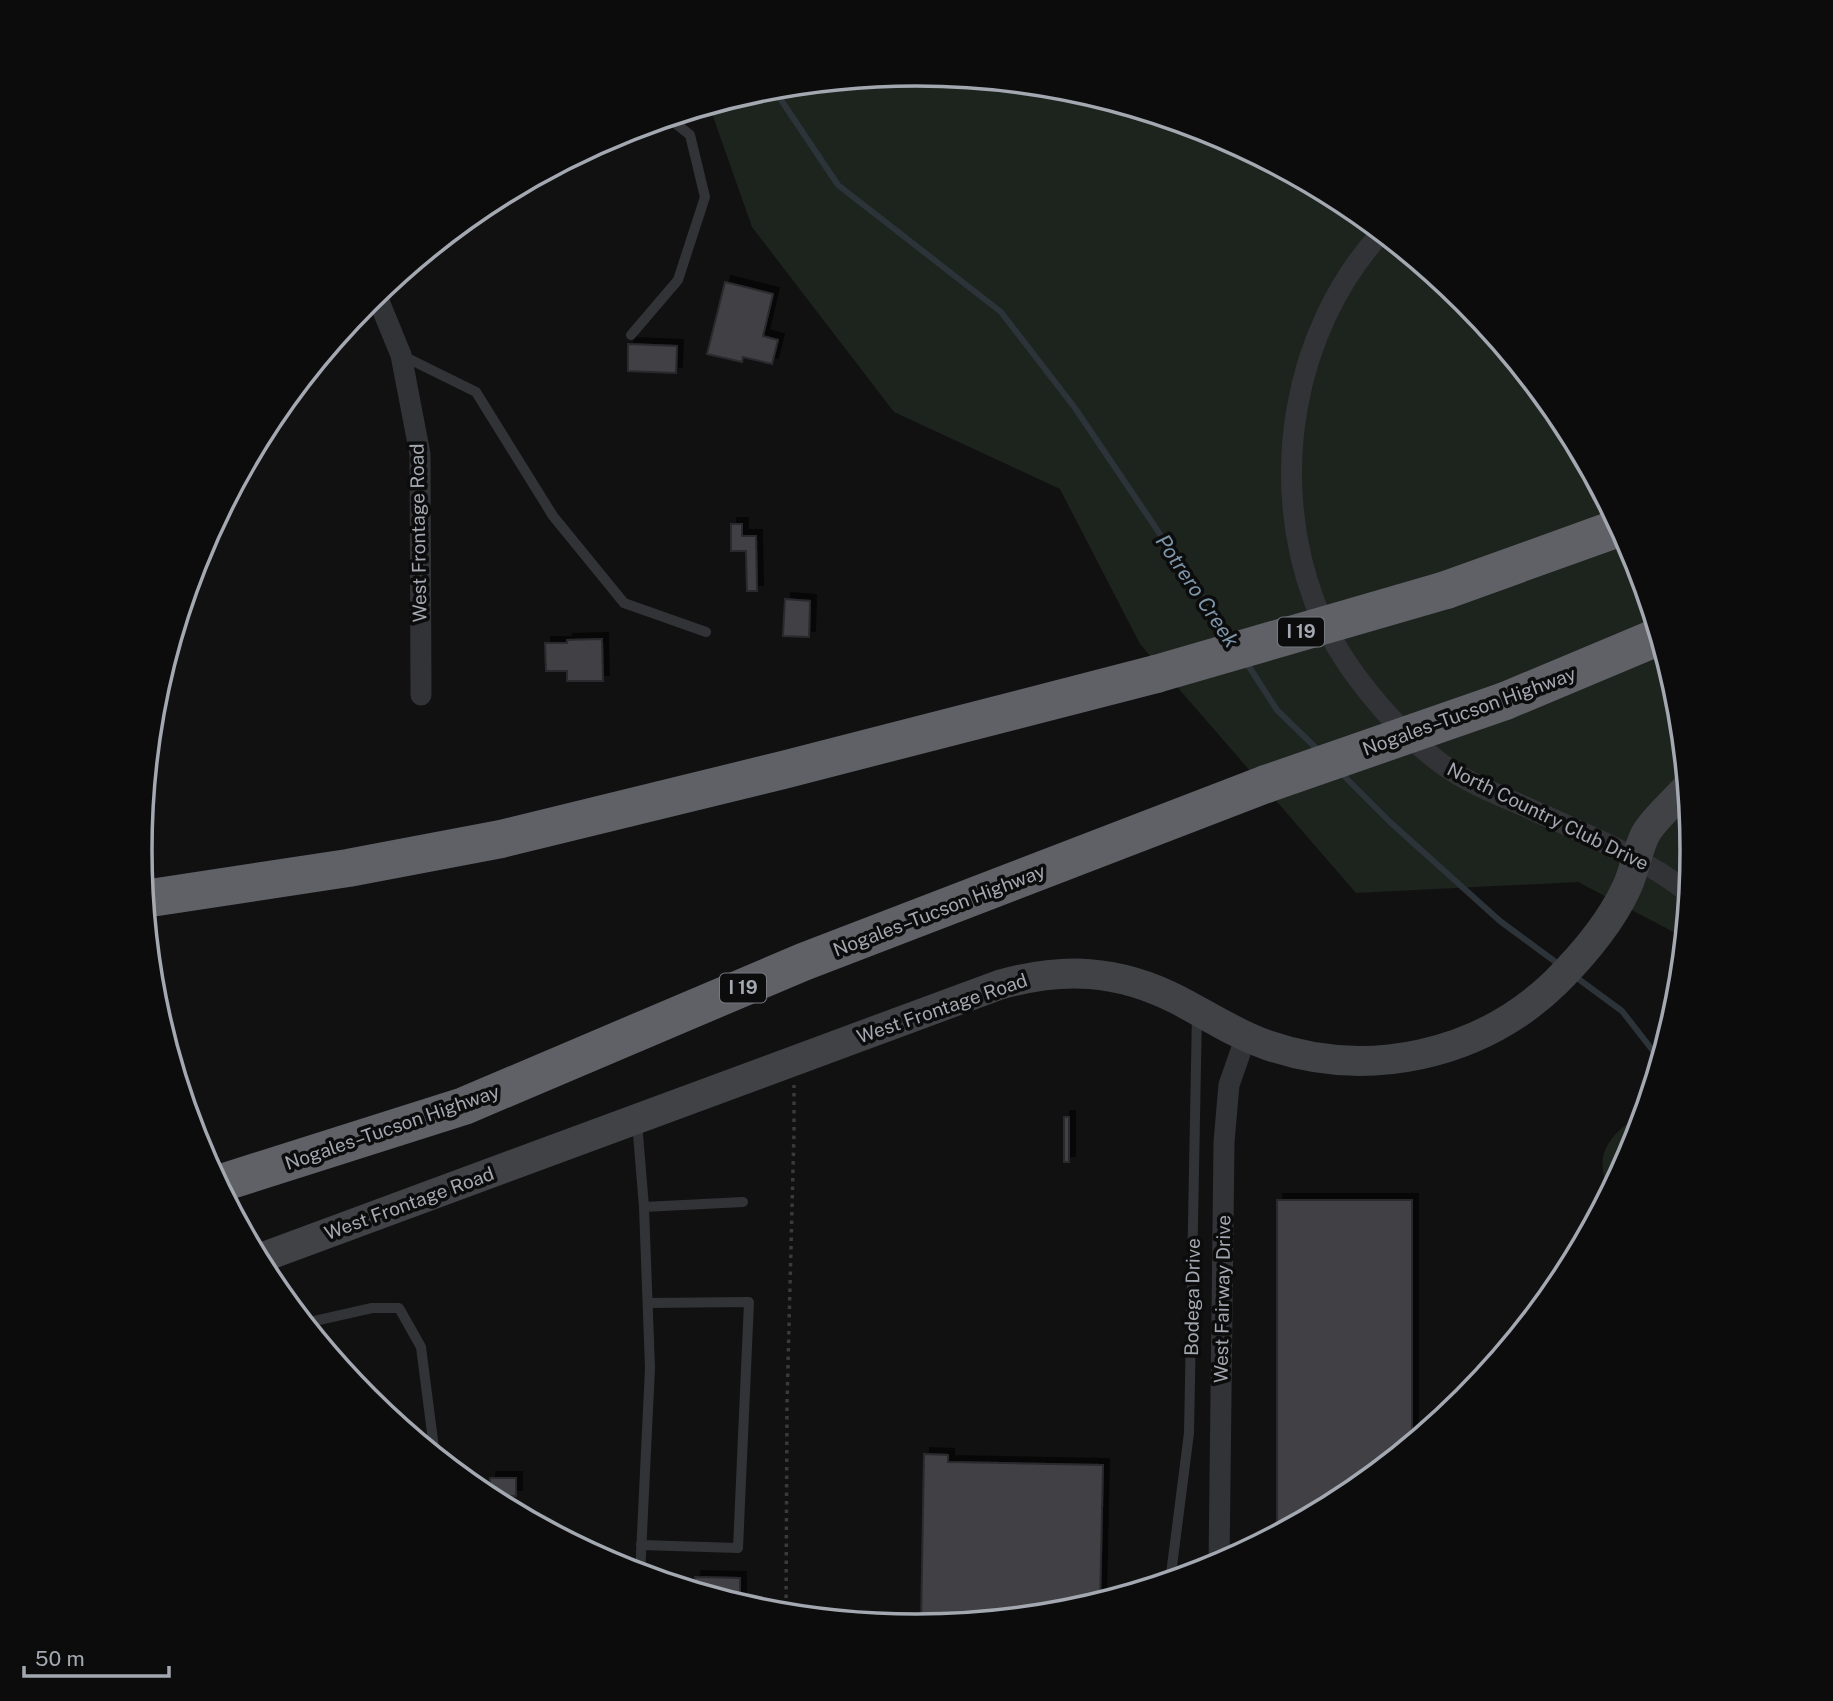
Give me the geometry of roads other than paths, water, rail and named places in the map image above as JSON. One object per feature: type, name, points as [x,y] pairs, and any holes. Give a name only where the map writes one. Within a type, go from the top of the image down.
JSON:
[{"type":"highway","name":"I 19","points":[[153,898],[348,867],[501,839],[783,771],[1156,674],[1446,590],[1610,530]]},
{"type":"highway","name":"Nogales–Tucson Highway","points":[[227,1181],[464,1106],[803,962],[1266,784],[1505,701],[1651,640]]},
{"type":"street","name":"North Country Club Drive","points":[[1375,239],[1343,284],[1324,321],[1302,386],[1292,441],[1291,482],[1295,524],[1303,565],[1316,605],[1355,673],[1399,727],[1447,767],[1483,788],[1638,858],[1680,887]]},
{"type":"street","name":"West Frontage Road","points":[[381,306],[401,355],[420,454],[421,695]]},
{"type":"street","name":"West Frontage Road","points":[[268,1255],[999,985],[1051,973],[1104,975],[1129,980],[1155,989],[1246,1036],[1296,1054],[1327,1060],[1389,1060],[1450,1047],[1507,1020],[1538,998],[1581,954],[1626,891],[1647,831],[1680,796]]},
{"type":"street","name":"West Fairway Drive","points":[[1219,1552],[1224,1142],[1229,1084],[1246,1036]]},
{"type":"lane","points":[[631,335],[678,280],[705,197],[690,135],[677,124]]},
{"type":"lane","points":[[401,355],[476,392],[553,516],[624,603],[706,632]]},
{"type":"lane","name":"Bodega Drive","points":[[1171,1571],[1189,1433],[1197,1011]]},
{"type":"lane","points":[[637,1119],[644,1208],[650,1368],[640,1563]]},
{"type":"lane","points":[[644,1208],[743,1202]]},
{"type":"lane","points":[[641,1545],[738,1548],[748,1302],[648,1303]]},
{"type":"lane","points":[[314,1321],[372,1308],[399,1308],[421,1347],[433,1442]]},
{"type":"waterway","name":"Potrero Creek","points":[[780,98],[838,185],[1001,312],[1075,408],[1230,638]]},
{"type":"waterway","name":"Potrero Creek","points":[[1246,662],[1277,710],[1318,750]]},
{"type":"waterway","name":"Potrero Creek","points":[[1341,773],[1390,822],[1500,921],[1561,966]]},
{"type":"waterway","name":"Potrero Creek","points":[[1573,975],[1622,1011],[1654,1052]]}]
